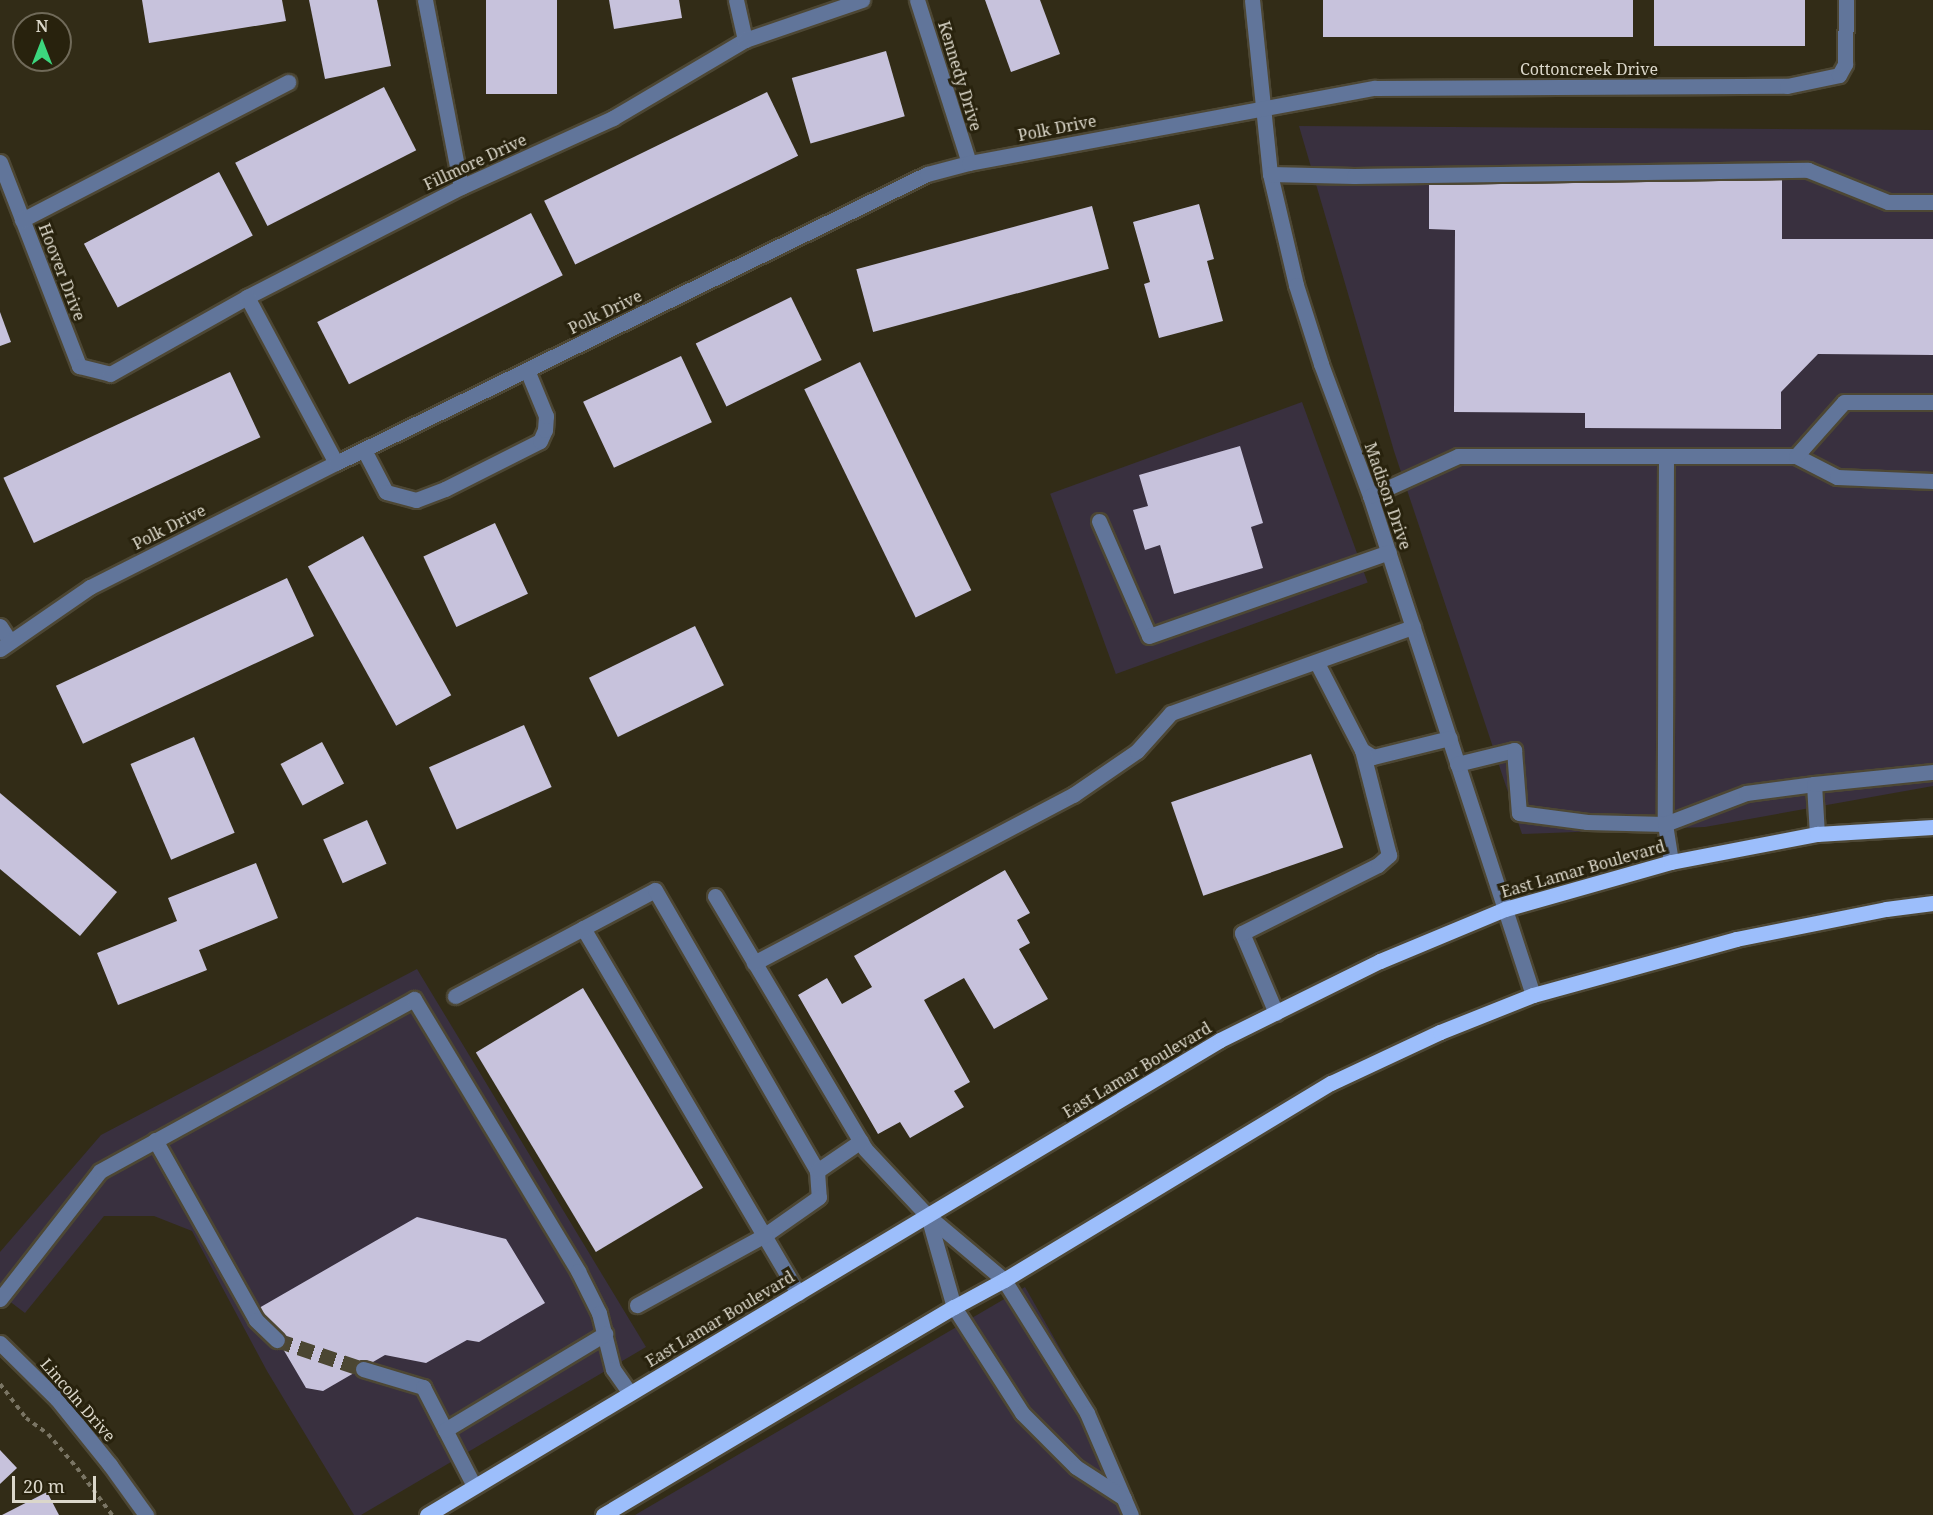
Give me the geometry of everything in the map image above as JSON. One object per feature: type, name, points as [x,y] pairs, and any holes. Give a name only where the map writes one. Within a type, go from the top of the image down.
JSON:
[{"type":"main road","name":"East Lamar Boulevard","points":[[427,1515],[1220,1040],[1380,961],[1505,909],[1671,862],[1817,834],[1933,827]]},
{"type":"main road","points":[[603,1515],[954,1307],[1004,1281],[1332,1083],[1440,1032],[1533,995],[1736,939],[1886,909],[1933,903]]},
{"type":"street","points":[[425,0],[461,187]]},
{"type":"street","points":[[736,0],[744,40]]},
{"type":"street","name":"Fillmore Drive","points":[[110,374],[248,297],[461,187],[613,118],[744,40],[862,0]]},
{"type":"street","name":"Kennedy Drive","points":[[917,0],[969,163]]},
{"type":"street","name":"Madison Drive","points":[[1252,0],[1270,174],[1296,285],[1321,364],[1389,552],[1533,995]]},
{"type":"street","name":"Cottoncreek Drive","points":[[1263,108],[1376,88],[1787,87],[1839,75],[1845,64],[1846,0]]},
{"type":"street","points":[[22,220],[288,82]]},
{"type":"street","name":"Polk Drive","points":[[5,644],[90,587],[336,463],[927,174],[969,163],[1263,108]]},
{"type":"street","name":"Hoover Drive","points":[[0,162],[79,366],[110,374]]},
{"type":"street","points":[[1270,174],[1354,177],[1808,170],[1888,202],[1933,202]]},
{"type":"street","points":[[248,297],[336,463]]},
{"type":"street","points":[[364,450],[386,492],[416,500],[446,489],[540,441],[545,430],[546,416],[527,370]]},
{"type":"street","points":[[1797,456],[1844,402],[1933,402]]},
{"type":"street","points":[[1370,496],[1458,456],[1797,456],[1837,477],[1933,481]]},
{"type":"street","points":[[1666,456],[1665,824],[1671,862]]},
{"type":"street","points":[[1099,521],[1149,636],[1389,552]]},
{"type":"street","points":[[0,626],[5,644]]},
{"type":"street","points":[[754,963],[1073,795],[1137,751],[1171,713],[1413,627]]},
{"type":"street","points":[[1276,1013],[1242,933],[1378,865],[1389,855],[1362,750],[1317,663]]},
{"type":"street","points":[[1362,750],[1374,757],[1449,738]]},
{"type":"street","points":[[1457,764],[1514,750],[1519,813],[1587,822],[1665,824],[1746,793],[1933,772]]},
{"type":"street","points":[[1814,784],[1817,834]]},
{"type":"street","points":[[455,996],[655,890],[817,1171],[819,1197],[765,1235],[637,1305]]},
{"type":"street","points":[[715,896],[861,1141],[928,1216],[1004,1281],[1087,1413],[1131,1515]]},
{"type":"street","points":[[583,928],[798,1293]]},
{"type":"street","points":[[0,1299],[100,1171],[414,999],[578,1271],[599,1313],[613,1369],[630,1393]]},
{"type":"street","points":[[155,1140],[256,1320],[277,1340]]},
{"type":"street","points":[[817,1171],[861,1141]]},
{"type":"street","points":[[928,1216],[954,1307],[1022,1413],[1076,1467],[1124,1497]]},
{"type":"street","points":[[445,1430],[605,1334]]},
{"type":"street","name":"Lincoln Drive","points":[[0,1343],[57,1399],[110,1465],[146,1515]]},
{"type":"street","points":[[363,1369],[423,1387],[474,1486]]},
{"type":"path","points":[[0,1384],[26,1418],[48,1434],[77,1467],[112,1515]]},
{"type":"shaded area","points":[[1299,126],[1933,130],[1933,786],[1705,827],[1522,834],[1394,451]]},
{"type":"shaded area","points":[[1302,402],[1368,582],[1116,674],[1050,494]]},
{"type":"shaded area","points":[[417,969],[646,1347],[361,1515],[354,1515],[267,1371],[192,1231],[154,1216],[104,1216],[25,1313],[0,1294],[0,1252],[101,1135]]},
{"type":"shaded area","points":[[1025,1287],[1069,1364],[1136,1515],[635,1515]]},
{"type":"building","points":[[142,0],[282,0],[286,21],[149,43]]},
{"type":"building","points":[[309,0],[377,0],[391,66],[325,79]]},
{"type":"building","points":[[486,0],[557,0],[557,94],[486,94]]},
{"type":"building","points":[[609,0],[679,0],[682,18],[614,29]]},
{"type":"building","points":[[985,0],[1040,0],[1060,54],[1011,72]]},
{"type":"building","points":[[1323,0],[1633,0],[1633,37],[1323,37]]},
{"type":"building","points":[[1654,0],[1805,0],[1805,46],[1654,46]]},
{"type":"building","points":[[886,51],[905,116],[811,143],[792,78]]},
{"type":"building","points":[[384,87],[416,150],[267,226],[235,163]]},
{"type":"building","points":[[767,92],[798,156],[575,265],[544,201]]},
{"type":"building","points":[[219,172],[253,236],[118,307],[84,244]]},
{"type":"building","points":[[1429,176],[1782,177],[1782,239],[1933,239],[1933,355],[1818,354],[1781,392],[1781,429],[1585,428],[1585,413],[1454,412],[1455,230],[1429,229]]},
{"type":"building","points":[[1199,204],[1214,259],[1207,261],[1223,321],[1159,338],[1144,284],[1150,282],[1133,222]]},
{"type":"building","points":[[1092,206],[1109,269],[873,332],[856,269]]},
{"type":"building","points":[[531,213],[563,275],[349,384],[317,322]]},
{"type":"building","points":[[791,297],[822,360],[726,406],[696,343]]},
{"type":"building","points":[[0,312],[11,342],[0,346]]},
{"type":"building","points":[[681,356],[712,422],[614,468],[583,402]]},
{"type":"building","points":[[860,362],[971,590],[916,617],[804,389]]},
{"type":"building","points":[[230,372],[260,437],[34,543],[3,478]]},
{"type":"building","points":[[1240,446],[1263,523],[1251,527],[1263,568],[1174,594],[1160,545],[1145,550],[1133,510],[1148,506],[1139,475]]},
{"type":"building","points":[[495,523],[528,594],[456,627],[423,556]]},
{"type":"building","points":[[363,536],[451,695],[396,726],[308,567]]},
{"type":"building","points":[[287,578],[314,636],[83,744],[56,686]]},
{"type":"building","points":[[695,626],[724,685],[618,737],[589,678]]},
{"type":"building","points":[[524,725],[552,787],[457,829],[429,767]]},
{"type":"building","points":[[194,737],[235,833],[171,860],[130,764]]},
{"type":"building","points":[[322,742],[344,783],[303,806],[281,764]]},
{"type":"building","points":[[1311,754],[1343,848],[1203,896],[1171,802]]},
{"type":"building","points":[[0,793],[117,892],[80,936],[0,869]]},
{"type":"building","points":[[367,820],[387,864],[343,883],[323,840]]},
{"type":"building","points":[[256,863],[278,918],[199,950],[207,970],[118,1005],[97,953],[177,921],[168,898]]},
{"type":"building","points":[[1005,870],[1030,913],[1017,920],[1030,943],[1019,949],[1048,999],[994,1029],[964,978],[924,1000],[970,1082],[954,1091],[964,1107],[910,1138],[900,1122],[878,1134],[798,995],[827,978],[842,1004],[872,987],[854,956]]},
{"type":"building","points":[[583,988],[703,1188],[596,1252],[476,1052]]},
{"type":"building","points":[[417,1217],[506,1239],[545,1303],[479,1342],[467,1340],[426,1363],[385,1355],[323,1391],[306,1388],[259,1308]]},
{"type":"building","points":[[0,1450],[17,1468],[0,1484]]},
{"type":"building","points":[[47,1492],[59,1515],[2,1515]]},
{"type":"tunnel","points":[[277,1340],[363,1369]]}]
